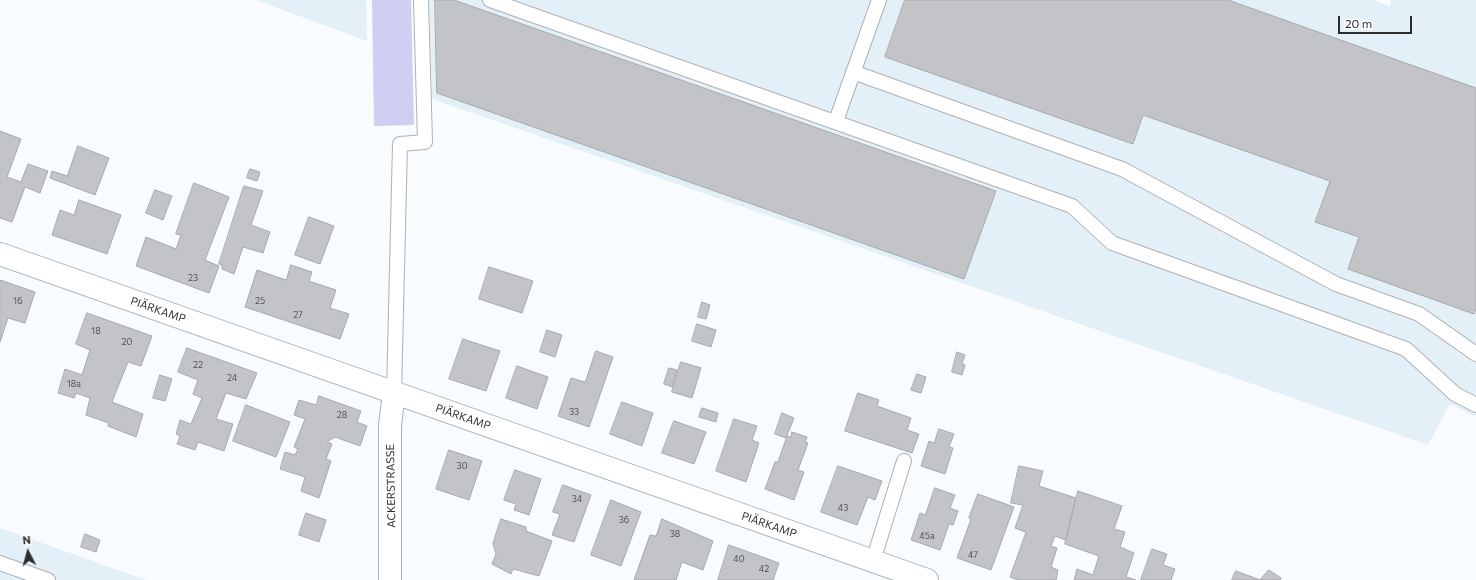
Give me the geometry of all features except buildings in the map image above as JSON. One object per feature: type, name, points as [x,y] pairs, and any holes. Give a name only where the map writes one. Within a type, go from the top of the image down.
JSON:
[{"type":"street","name":"PIÄRKAMP","points":[[0,254],[927,580]]},
{"type":"street","name":"ACKERSTRASSE","points":[[390,580],[390,425],[394,393]]},
{"type":"lane","points":[[394,393],[400,144],[425,142],[421,0]]},
{"type":"lane","points":[[490,0],[836,121],[1072,206],[1112,243],[1406,349],[1455,394],[1476,405]]},
{"type":"lane","points":[[836,121],[879,0]]},
{"type":"lane","points":[[854,72],[1122,169],[1336,284],[1419,314],[1476,354]]},
{"type":"lane","points":[[873,562],[904,461]]},
{"type":"lane","points":[[0,563],[48,580]]},
{"type":"shaded area","points":[[256,0],[366,0],[367,41]]},
{"type":"shaded area","points":[[429,0],[1373,0],[1390,6],[1391,0],[1476,0],[1476,417],[1450,404],[1428,445],[432,99]]},
{"type":"shaded area","points":[[0,528],[146,580],[0,580]]},
{"type":"water","points":[[372,0],[411,0],[414,125],[374,126]]}]
